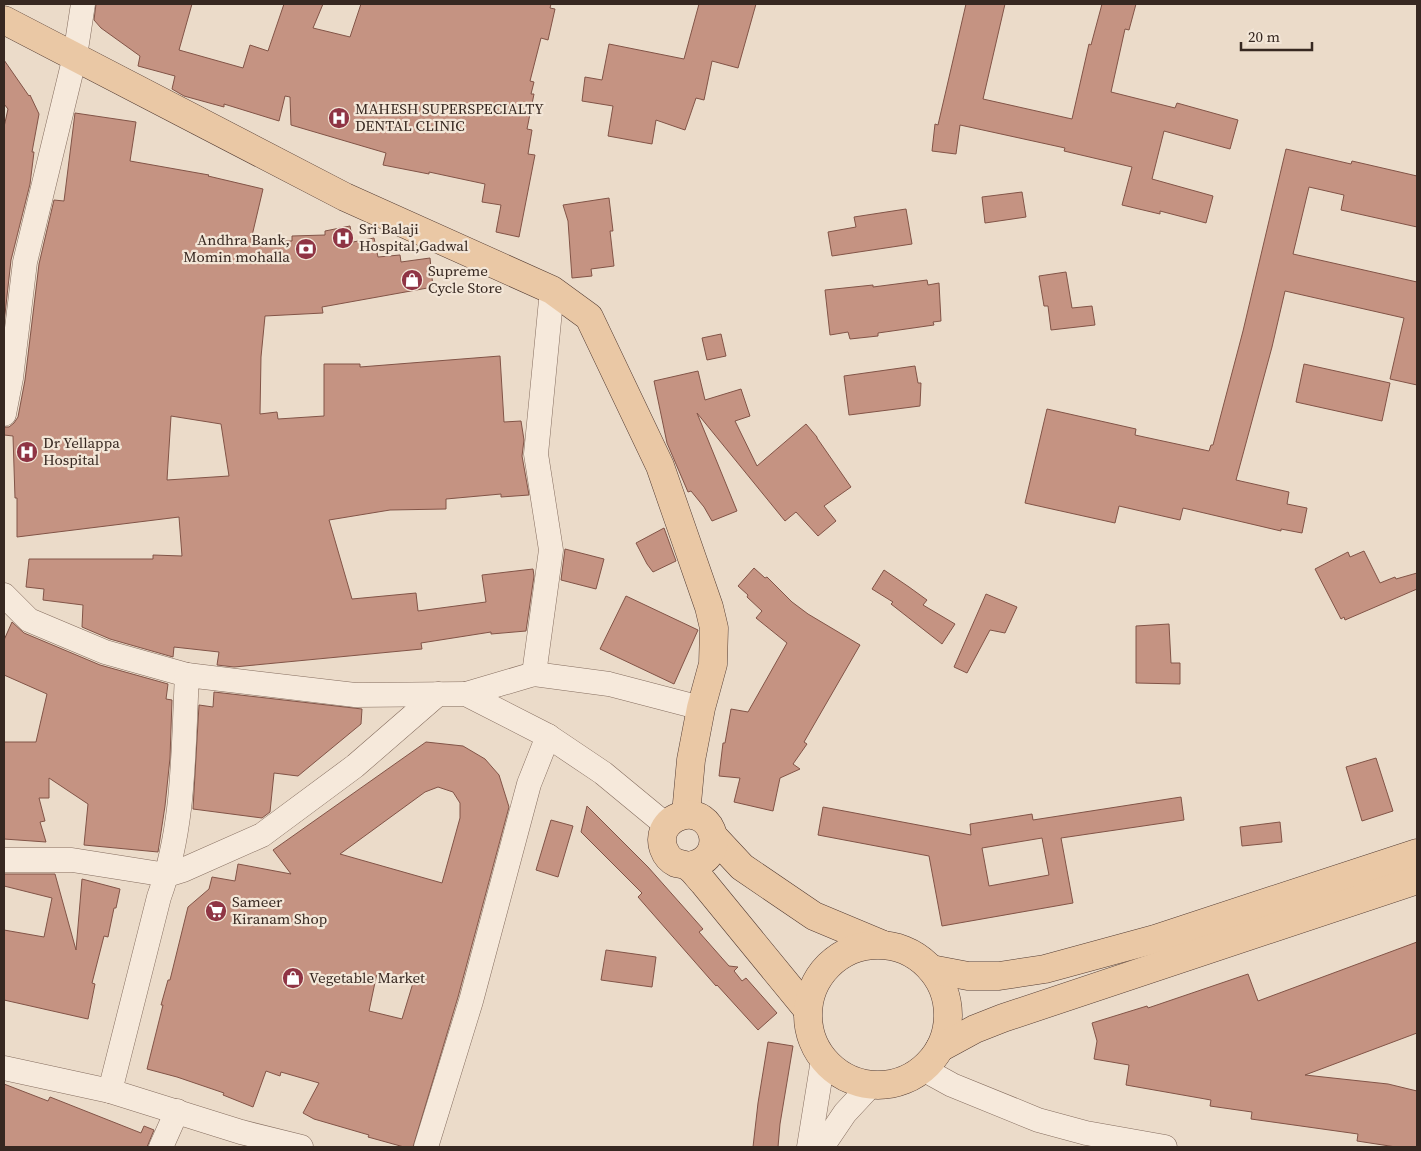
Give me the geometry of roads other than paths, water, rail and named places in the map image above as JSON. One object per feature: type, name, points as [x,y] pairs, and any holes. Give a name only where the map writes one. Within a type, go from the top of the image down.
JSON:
[{"type":"main road","points":[[4,20],[345,197],[552,290],[589,317],[660,466],[709,607],[714,628],[713,664],[701,708],[691,760],[676,820]]},
{"type":"main road","points":[[695,815],[704,820],[711,828],[714,838],[713,846],[710,854],[704,861],[696,865],[678,864],[664,852],[662,834],[676,820],[695,815]]},
{"type":"main road","points":[[714,838],[742,866],[814,916],[883,945],[910,952],[931,969],[945,994],[948,1021],[940,1048],[923,1069],[899,1082],[871,1085],[845,1077],[823,1060],[810,1036],[807,1009],[814,984],[831,962],[855,948],[883,945]]},
{"type":"main road","points":[[931,969],[968,976],[999,976],[1045,969],[1156,939],[1417,853]]},
{"type":"main road","points":[[687,866],[703,882],[807,1009]]},
{"type":"main road","points":[[940,1048],[975,1029],[1003,1018],[1417,880]]},
{"type":"street","points":[[4,414],[11,378],[25,262],[76,56],[83,4]]},
{"type":"street","points":[[534,674],[551,550],[536,454],[552,290]]},
{"type":"street","points":[[4,595],[29,620],[104,652],[187,675],[355,695],[466,694],[534,674],[609,684],[701,708]]},
{"type":"street","points":[[110,1091],[159,897],[167,875],[180,810],[187,675]]},
{"type":"street","points":[[4,860],[72,860],[167,875],[183,870],[262,835],[355,766],[438,694]]},
{"type":"street","points":[[466,694],[548,736],[676,820]]},
{"type":"street","points":[[426,1147],[470,1001],[529,784],[548,736]]},
{"type":"street","points":[[809,1147],[823,1060]]},
{"type":"street","points":[[4,1068],[110,1091],[241,1132],[301,1147]]},
{"type":"street","points":[[923,1069],[952,1085],[1038,1120],[1086,1132],[1165,1147]]},
{"type":"street","points":[[822,1147],[845,1112],[871,1085]]},
{"type":"street","points":[[161,1147],[177,1111]]},
{"type":"place","name":"MAHESH SUPERSPECIALTY DENTAL CLINIC","points":[[339,118]]},
{"type":"place","name":"Sri Balaji Hospital,Gadwal","points":[[343,238]]},
{"type":"place","name":"Andhra Bank, Momin mohalla","points":[[306,249]]},
{"type":"place","name":"Supreme Cycle Store","points":[[412,280]]},
{"type":"place","name":"Dr Yellappa Hospital","points":[[27,452]]},
{"type":"place","name":"Sameer Kiranam Shop","points":[[216,911]]},
{"type":"place","name":"Vegetable Market","points":[[293,978]]}]
